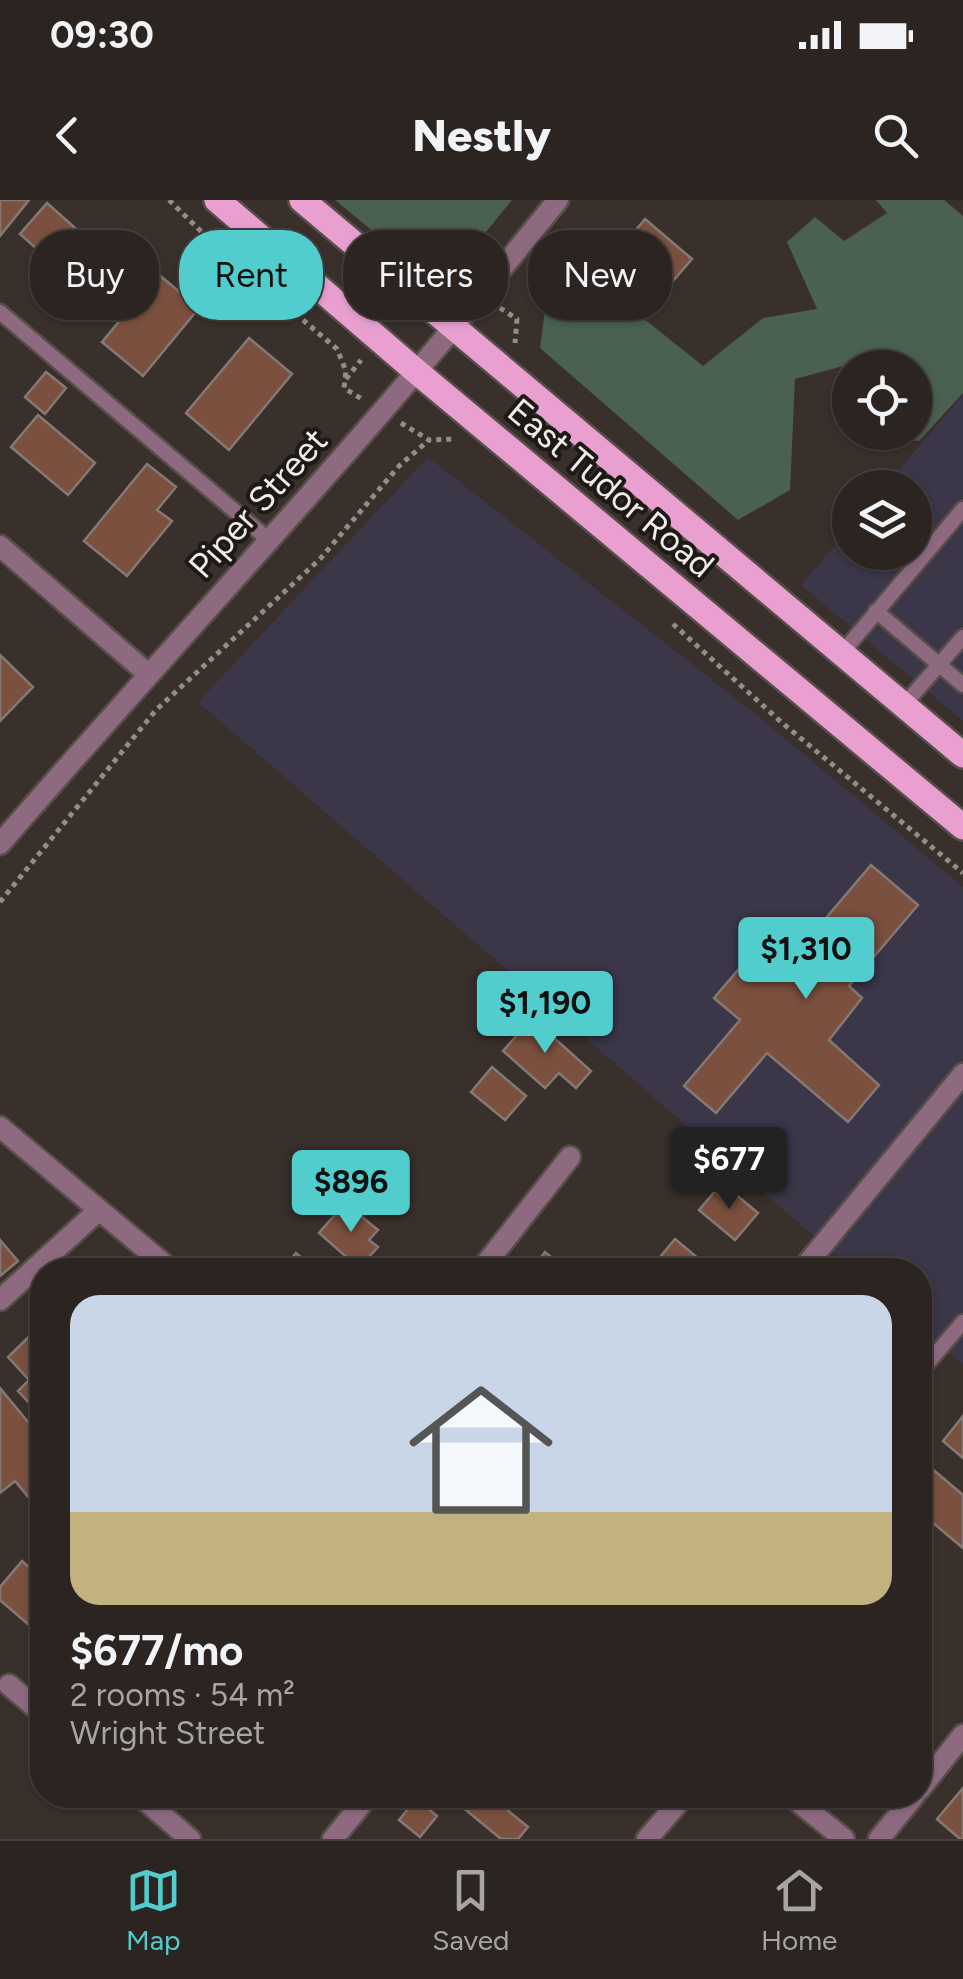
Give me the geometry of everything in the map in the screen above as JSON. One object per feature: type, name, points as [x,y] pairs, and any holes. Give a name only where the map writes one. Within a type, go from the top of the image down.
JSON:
[{"type":"main road","name":"East Tudor Road","points":[[217,200],[963,827]]},
{"type":"main road","name":"East Tudor Road","points":[[302,200],[963,755]]},
{"type":"street","name":"Piper Street","points":[[0,844],[147,672],[417,372],[558,200]]},
{"type":"street","points":[[0,546],[147,672]]},
{"type":"street","points":[[812,1258],[963,1074]]},
{"type":"street","points":[[0,1127],[156,1258]]},
{"type":"street","points":[[491,1258],[570,1157]]},
{"type":"street","points":[[46,1258],[99,1210]]},
{"type":"street","points":[[0,1300],[30,1273]]},
{"type":"street","points":[[9,1685],[30,1703]]},
{"type":"street","points":[[932,1774],[963,1736]]},
{"type":"street","points":[[153,1808],[190,1839]]},
{"type":"street","points":[[333,1839],[358,1808]]},
{"type":"street","points":[[646,1839],[673,1808]]},
{"type":"street","points":[[806,1808],[844,1839]]},
{"type":"street","points":[[879,1839],[904,1808]]},
{"type":"lane","points":[[0,312],[269,540]]},
{"type":"lane","points":[[842,653],[963,508]]},
{"type":"lane","points":[[876,611],[963,685]]},
{"type":"lane","points":[[904,705],[963,637]]},
{"type":"lane","points":[[932,1358],[963,1322]]},
{"type":"path","points":[[170,200],[213,243],[337,349],[346,371],[344,388]]},
{"type":"path","points":[[0,902],[156,710],[320,559],[399,466],[429,440],[455,439],[469,450]]},
{"type":"path","points":[[671,623],[780,721],[963,872]]},
{"type":"shaded area","points":[[963,395],[963,721],[801,585],[832,549],[832,570],[932,570],[932,470],[899,470],[916,450],[932,450],[932,431]]},
{"type":"shaded area","points":[[428,457],[758,716],[963,887],[963,1364],[932,1337],[932,1258],[839,1258],[198,702]]},
{"type":"green space","points":[[335,200],[512,200],[487,230],[371,230]]},
{"type":"green space","points":[[876,200],[944,200],[963,216],[963,393],[932,427],[932,350],[832,350],[832,369],[795,379],[790,490],[738,520],[540,348],[544,320],[646,320],[703,366],[763,318],[817,309],[787,242],[815,217],[844,241],[887,213]]},
{"type":"building","points":[[0,200],[29,200],[0,236]]},
{"type":"building","points":[[47,203],[77,230],[30,230],[30,243],[20,234]]},
{"type":"building","points":[[645,219],[658,230],[636,230]]},
{"type":"building","points":[[672,242],[692,259],[672,282]]},
{"type":"building","points":[[159,275],[179,291],[179,320],[189,320],[143,376],[102,342],[120,320],[159,320]]},
{"type":"building","points":[[249,338],[292,374],[229,450],[186,413]]},
{"type":"building","points":[[46,372],[66,388],[45,414],[25,397]]},
{"type":"building","points":[[38,415],[95,463],[68,495],[11,447]]},
{"type":"building","points":[[147,464],[176,487],[157,510],[172,521],[127,576],[84,541]]},
{"type":"building","points":[[0,655],[33,687],[0,721]]},
{"type":"building","points":[[871,865],[918,905],[849,986],[862,998],[829,1040],[879,1085],[848,1122],[767,1053],[716,1113],[684,1086],[740,1020],[714,998],[767,936],[792,958]]},
{"type":"building","points":[[532,1018],[591,1071],[576,1088],[559,1073],[545,1088],[503,1051]]},
{"type":"building","points":[[492,1067],[526,1096],[505,1120],[471,1092]]},
{"type":"building","points":[[722,1183],[758,1213],[735,1240],[699,1210]]},
{"type":"building","points":[[345,1203],[378,1230],[369,1240],[378,1247],[368,1258],[348,1258],[319,1233]]},
{"type":"building","points":[[675,1239],[698,1258],[659,1258]]},
{"type":"building","points":[[0,1240],[18,1261],[0,1276]]},
{"type":"building","points":[[30,1336],[30,1404],[18,1391],[29,1380],[8,1357]]},
{"type":"building","points":[[0,1388],[30,1424],[30,1497],[15,1481],[0,1493]]},
{"type":"building","points":[[963,1416],[963,1458],[943,1441]]},
{"type":"building","points":[[932,1469],[963,1495],[963,1548],[932,1522]]},
{"type":"building","points":[[22,1561],[30,1568],[30,1626],[0,1600],[0,1587]]},
{"type":"building","points":[[963,1788],[963,1839],[960,1839],[937,1819]]},
{"type":"building","points":[[409,1808],[427,1808],[437,1816],[420,1837],[399,1820]]},
{"type":"building","points":[[463,1808],[505,1808],[528,1827],[518,1839],[501,1839]]}]
